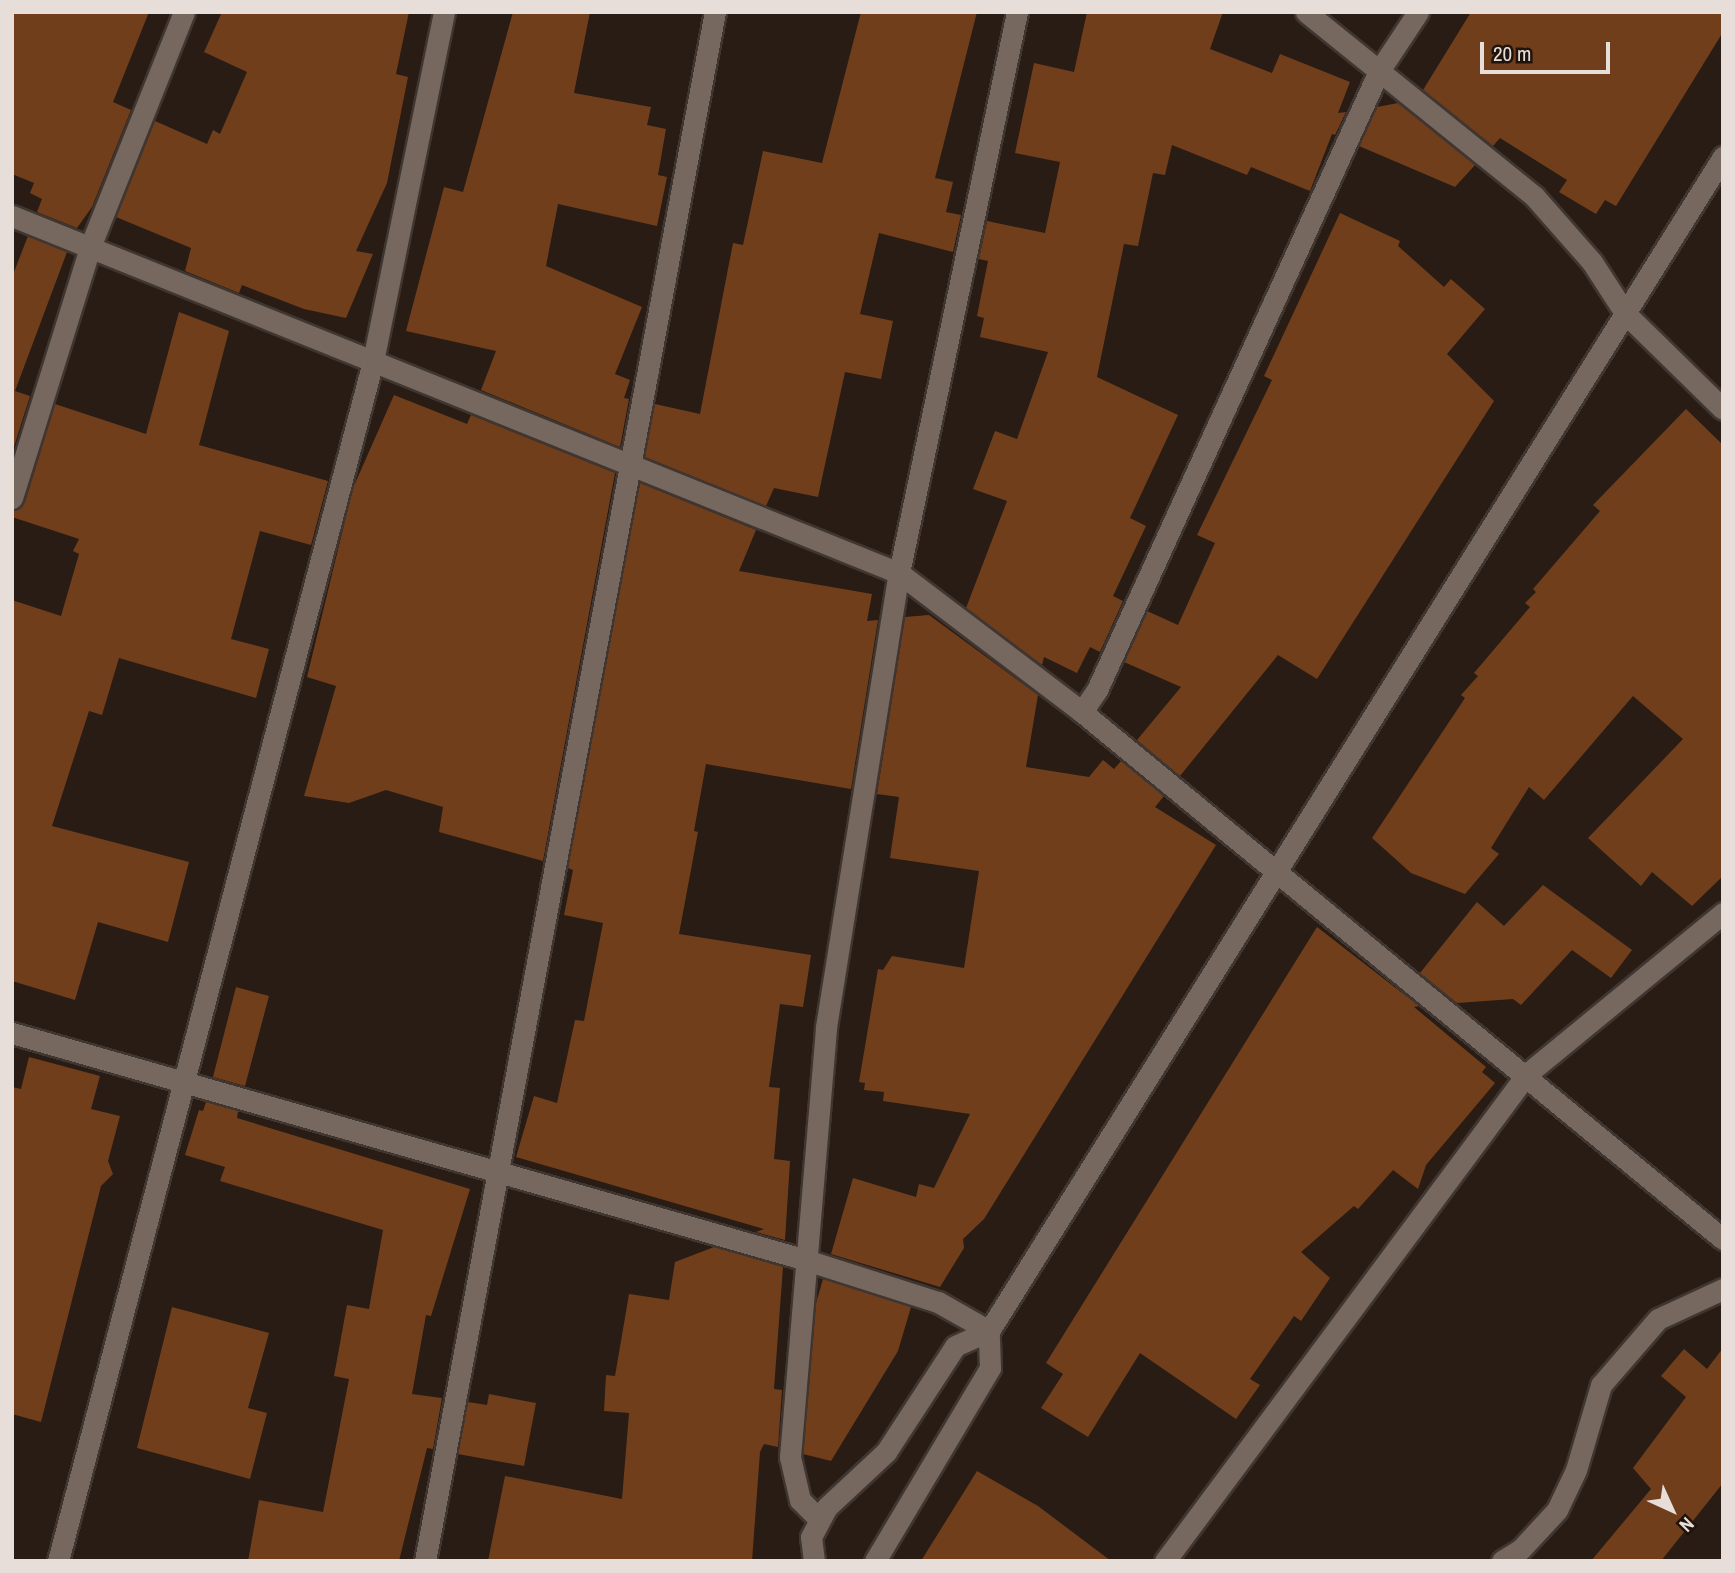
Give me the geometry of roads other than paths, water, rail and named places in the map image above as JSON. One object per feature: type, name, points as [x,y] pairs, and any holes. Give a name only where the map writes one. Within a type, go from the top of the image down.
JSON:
[{"type":"street","points":[[12,498],[90,247],[184,12]]},
{"type":"street","points":[[58,1561],[373,361],[444,12]]},
{"type":"street","points":[[425,1561],[496,1170],[715,12]]},
{"type":"street","points":[[819,1519],[800,1500],[790,1457],[826,1027],[899,573],[1017,12]]},
{"type":"street","points":[[1306,12],[1534,196],[1592,262],[1625,313],[1723,409]]},
{"type":"street","points":[[1082,712],[1097,690],[1379,71],[1418,12]]},
{"type":"street","points":[[875,1561],[990,1368],[989,1331],[1625,313],[1720,168]]},
{"type":"street","points":[[12,216],[899,573],[1082,712],[1527,1074],[1723,1239]]},
{"type":"street","points":[[1165,1561],[1527,1074],[1723,913]]},
{"type":"street","points":[[12,1033],[806,1260],[938,1302],[989,1331]]},
{"type":"street","points":[[1502,1561],[1521,1549],[1557,1510],[1576,1470],[1601,1385],[1658,1319],[1723,1289]]},
{"type":"street","points":[[814,1561],[811,1537],[819,1519],[886,1452],[955,1346],[989,1331]]}]
